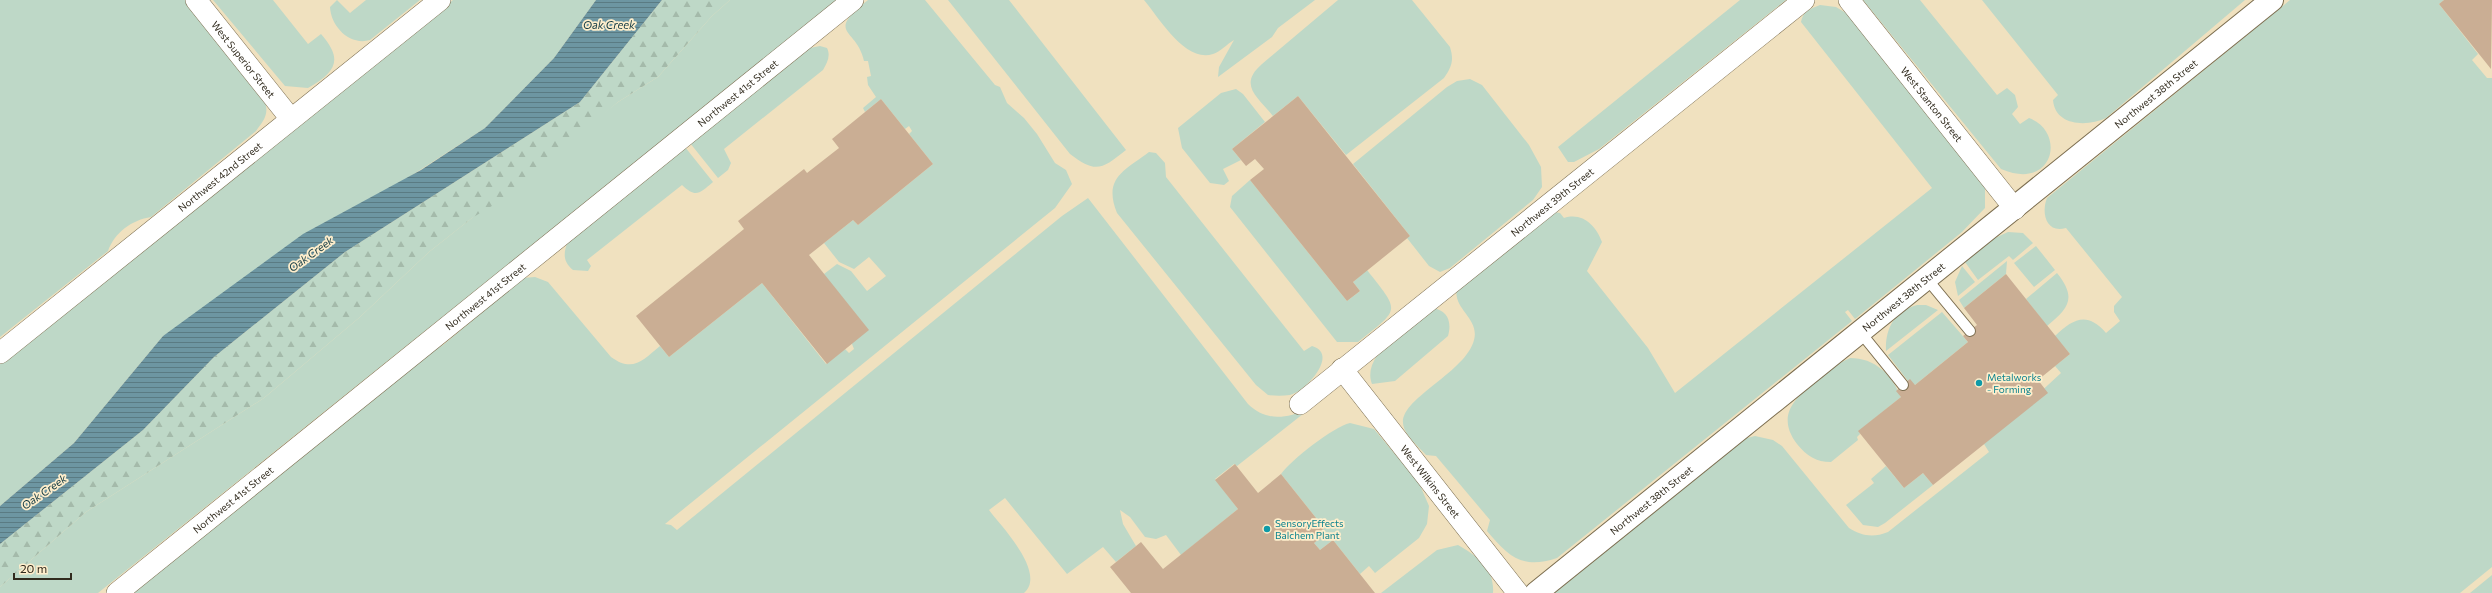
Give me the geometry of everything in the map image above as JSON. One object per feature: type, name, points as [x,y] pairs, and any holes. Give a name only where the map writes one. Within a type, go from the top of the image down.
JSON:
[{"type":"main road","name":"Northwest 38th Street","points":[[1536,593],[1861,333],[2272,0]]},
{"type":"street","name":"West Superior Street","points":[[196,0],[291,119]]},
{"type":"street","name":"Northwest 42nd Street","points":[[0,353],[440,0]]},
{"type":"street","name":"Northwest 41st Street","points":[[118,593],[853,0]]},
{"type":"street","name":"Northwest 39th Street","points":[[1300,404],[1804,0]]},
{"type":"street","name":"West Stanton Street","points":[[1849,0],[2015,208]]},
{"type":"street","name":"West Wilkins Street","points":[[1342,369],[1518,593]]},
{"type":"lane","points":[[1927,279],[1970,331]]},
{"type":"lane","points":[[1861,333],[1903,385]]},
{"type":"green space","points":[[0,0],[187,0],[186,4],[244,69],[254,83],[266,106],[266,113],[256,131],[151,217],[137,221],[125,228],[115,238],[108,251],[0,337]]},
{"type":"green space","points":[[213,0],[273,0],[308,44],[321,34],[328,43],[334,58],[334,64],[331,70],[318,82],[308,88],[285,86]]},
{"type":"green space","points":[[337,0],[350,13],[366,0],[420,0],[370,40],[363,41],[355,40],[349,37],[338,28],[331,14],[330,7]]},
{"type":"green space","points":[[453,0],[596,0],[554,58],[485,128],[163,336],[74,443],[0,506],[0,363]]},
{"type":"green space","points":[[662,0],[730,0],[712,16],[658,77],[618,102],[574,140],[528,184],[472,218],[429,252],[360,317],[264,398],[86,512],[0,587],[0,544],[143,430],[214,357],[345,252],[580,102]]},
{"type":"green space","points":[[730,0],[838,0],[98,593],[0,593],[0,587],[86,512],[264,398],[360,317],[429,252],[618,102],[658,77],[712,16]]},
{"type":"green space","points":[[868,0],[925,0],[995,85],[1000,87],[1007,103],[1024,118],[1037,134],[1055,163],[1066,170],[1072,184],[1055,208],[665,524],[671,525],[677,530],[1062,216],[1088,198],[1248,404],[1262,414],[1276,417],[1292,415],[1308,410],[1237,466],[1234,464],[1215,479],[1238,509],[1181,555],[1166,535],[1156,539],[1145,537],[1130,517],[1120,510],[1123,524],[1136,546],[1116,562],[1103,547],[1067,574],[1005,498],[989,510],[1020,550],[1026,562],[1030,574],[1030,584],[1024,593],[129,593],[431,352],[443,345],[523,278],[535,277],[548,282],[611,357],[626,364],[637,363],[643,360],[660,346],[669,357],[762,283],[826,364],[845,349],[849,353],[854,349],[824,274],[837,264],[851,271],[867,291],[886,276],[869,257],[854,269],[839,262],[824,243],[853,220],[858,225],[933,164],[909,134],[912,131],[909,126],[905,129],[881,99],[865,112],[863,108],[876,97],[868,85],[867,77],[871,76],[868,61],[864,61],[860,50],[847,31],[846,26],[848,20],[855,11]]},
{"type":"green space","points":[[948,0],[1009,0],[1126,150],[1105,165],[1099,167],[1093,167],[1086,164],[1070,154]]},
{"type":"green space","points":[[1144,0],[1315,0],[1278,28],[1272,37],[1218,77],[1219,67],[1234,40],[1213,54],[1203,55],[1193,52],[1174,38]]},
{"type":"green space","points":[[1338,0],[1412,0],[1450,47],[1452,56],[1449,70],[1444,78],[1346,155],[1298,96],[1273,116],[1256,96],[1252,90],[1251,84],[1251,78],[1262,64]]},
{"type":"green space","points":[[1740,0],[1786,0],[1599,149],[1574,162],[1568,162],[1558,147]]},
{"type":"green space","points":[[1863,0],[1920,0],[1997,95],[2007,88],[2015,95],[2018,107],[2012,114],[2020,124],[2029,118],[2041,125],[2048,135],[2051,146],[2049,157],[2043,166],[2033,173],[2019,174],[2001,169]]},
{"type":"green space","points":[[1982,0],[2245,0],[2106,118],[2090,123],[2081,123],[2073,122],[2059,115],[2055,109],[2053,100],[2058,95]]},
{"type":"green space","points":[[2290,0],[2444,0],[2439,4],[2478,54],[2472,60],[2487,78],[2492,78],[2492,567],[2460,593],[1549,593],[1726,452],[1747,438],[1755,436],[1773,440],[1782,446],[1849,528],[1858,533],[1868,535],[1877,535],[1888,532],[1989,452],[1984,444],[2061,373],[2055,366],[2070,354],[2055,336],[2068,325],[2080,320],[2093,322],[2106,333],[2120,321],[2114,312],[2114,306],[2122,297],[2066,228],[2059,229],[2050,225],[2045,216],[2045,204],[2047,198]]},
{"type":"green space","points":[[1820,5],[1836,7],[1846,13],[1985,187],[1985,208],[1962,232],[1855,319],[1848,310],[1845,312],[1852,321],[1557,558],[1534,562],[1525,561],[1509,554],[1487,531],[1490,520],[1436,456],[1426,455],[1412,440],[1406,432],[1403,423],[1405,414],[1412,404],[1459,363],[1469,352],[1474,340],[1475,332],[1470,319],[1458,302],[1457,288],[1555,212],[1560,213],[1564,218],[1577,217],[1583,219],[1592,226],[1602,242],[1587,271],[1648,348],[1675,393],[1932,188],[1801,22],[1805,13]]},
{"type":"green space","points":[[820,46],[827,48],[829,54],[823,70],[724,149],[731,163],[728,170],[718,178],[690,143],[810,48]]},
{"type":"green space","points":[[1470,79],[1482,85],[1529,145],[1541,167],[1542,187],[1533,200],[1450,268],[1440,272],[1429,266],[1407,238],[1410,236],[1353,164],[1447,87],[1457,81]]},
{"type":"green space","points":[[1236,89],[1243,94],[1265,122],[1232,149],[1241,160],[1223,169],[1229,181],[1224,185],[1210,183],[1182,148],[1178,128],[1221,93]]},
{"type":"green space","points":[[685,147],[713,182],[698,193],[691,192],[682,185],[587,260],[591,266],[588,271],[573,270],[567,264],[565,257],[565,250],[568,241]]},
{"type":"green space","points":[[1149,152],[1156,153],[1165,163],[1166,177],[1304,351],[1312,346],[1320,350],[1322,357],[1321,364],[1317,372],[1304,387],[1290,395],[1276,396],[1268,395],[1256,385],[1117,213],[1113,201],[1114,183],[1124,170]]},
{"type":"green space","points":[[1250,180],[1347,301],[1360,291],[1353,282],[1367,270],[1386,295],[1391,309],[1388,316],[1358,342],[1337,342],[1230,207],[1232,196]]},
{"type":"green space","points":[[2008,232],[2023,233],[2033,243],[2013,260],[2009,256],[1978,280],[1965,262],[1995,238]]},
{"type":"green space","points":[[2036,246],[2055,270],[2034,287],[2014,263]]},
{"type":"green space","points":[[2007,261],[2006,274],[1964,308],[1959,300]]},
{"type":"green space","points":[[1962,266],[1975,282],[1958,296],[1955,282]]},
{"type":"green space","points":[[2057,273],[2067,289],[2068,302],[2061,314],[2047,326],[2026,299]]},
{"type":"green space","points":[[1917,305],[1926,305],[1938,310],[1886,351],[1887,335],[1892,322],[1902,312]]},
{"type":"green space","points":[[1432,308],[1442,311],[1448,318],[1448,336],[1395,381],[1372,384],[1370,373],[1374,362],[1381,351],[1390,341]]},
{"type":"green space","points":[[1942,312],[1968,342],[1915,385],[1908,381],[1888,355]]},
{"type":"green space","points":[[1850,358],[1867,361],[1881,369],[1892,381],[1901,397],[1859,431],[1860,434],[1857,437],[1858,440],[1831,462],[1821,461],[1812,458],[1804,452],[1791,434],[1788,425],[1790,408],[1801,394],[1809,387],[1832,368]]},
{"type":"green space","points":[[1350,423],[1374,429],[1419,483],[1429,506],[1427,524],[1419,538],[1375,573],[1369,566],[1360,574],[1333,540],[1320,550],[1314,543],[1324,535],[1321,531],[1324,528],[1281,474],[1323,437]]},
{"type":"green space","points":[[1886,466],[1904,488],[1923,473],[1933,485],[1878,527],[1863,525],[1846,505],[1874,483],[1871,479]]},
{"type":"green space","points":[[1458,545],[1478,559],[1488,570],[1493,584],[1493,593],[1381,593],[1437,550]]},
{"type":"green space","points":[[2492,575],[2492,593],[2470,593]]},
{"type":"water","name":"Oak Creek","points":[[596,0],[662,0],[580,102],[345,252],[214,357],[143,430],[0,544],[0,506],[74,443],[163,336],[303,234],[421,170],[485,128],[554,58]]},
{"type":"building","points":[[2444,0],[2492,0],[2491,69],[2439,4]]},
{"type":"building","points":[[1298,96],[1410,236],[1353,282],[1360,291],[1347,301],[1250,180],[1264,169],[1255,159],[1246,166],[1232,149]]},
{"type":"building","points":[[881,99],[933,164],[858,225],[853,220],[809,255],[869,330],[827,364],[762,283],[669,357],[636,316],[744,229],[738,221],[804,169],[807,173],[839,148],[832,139]]},
{"type":"building","name":"Metalworks - Forming","points":[[2006,274],[2070,354],[2038,380],[2048,393],[1933,485],[1923,473],[1904,488],[1858,431],[1901,397],[1896,391],[1910,379],[1915,385],[1968,342],[1963,336],[1977,325],[1964,308]]},
{"type":"building","name":"SensoryEffects Balchem Plant","points":[[1235,464],[1258,493],[1281,474],[1324,528],[1321,531],[1324,535],[1314,543],[1320,550],[1333,540],[1375,593],[1131,593],[1110,567],[1141,542],[1163,569],[1238,509],[1215,480]]},
{"type":"place","name":"Metalworks - Forming","points":[[1979,383]]},
{"type":"place","name":"SensoryEffects Balchem Plant","points":[[1267,529]]}]
